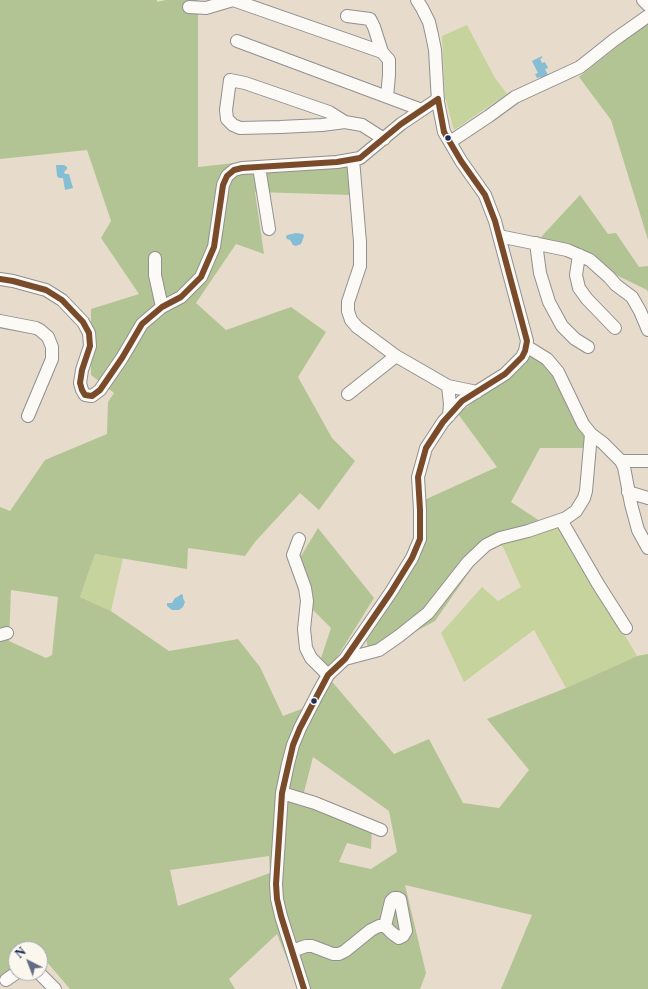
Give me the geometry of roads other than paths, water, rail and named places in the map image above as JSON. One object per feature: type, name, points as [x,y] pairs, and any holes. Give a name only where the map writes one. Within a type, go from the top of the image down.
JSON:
[{"type":"street","points":[[189,7],[206,8],[233,0],[382,52]]},
{"type":"street","points":[[306,987],[292,951],[281,916],[277,899],[276,884],[282,793],[288,764],[300,728],[328,675],[345,659],[391,592],[412,558],[420,539],[418,477],[426,448],[443,422],[462,402],[505,374],[522,357],[527,341],[495,221],[485,195],[461,161],[444,132],[438,99],[435,50],[432,35],[429,22],[417,0]]},
{"type":"street","points":[[643,0],[648,5]]},
{"type":"street","points":[[347,16],[370,19],[374,27],[382,52],[389,60],[387,97]]},
{"type":"street","points":[[450,142],[515,97],[580,67],[648,16]]},
{"type":"street","points":[[237,41],[422,110]]},
{"type":"street","points":[[345,122],[329,112],[245,83],[230,80],[226,110],[228,119],[233,125],[240,128],[322,125],[345,122],[362,125],[384,139]]},
{"type":"street","points":[[0,279],[46,290],[62,300],[83,322],[89,333],[90,346],[82,370],[80,384],[85,394],[89,396],[100,390],[122,358],[142,324],[162,307],[181,297],[201,277],[214,246],[223,185],[227,176],[234,170],[242,168],[337,162],[360,158],[401,124],[438,99]]},
{"type":"street","points":[[353,159],[360,242],[360,266],[348,302],[348,310],[351,320],[357,327],[396,356],[448,386],[477,392]]},
{"type":"street","points":[[259,167],[270,230]]},
{"type":"street","points":[[499,236],[568,250],[590,260],[616,285],[632,297],[648,330]]},
{"type":"street","points":[[536,243],[540,273],[549,302],[562,326],[575,339],[588,347]]},
{"type":"street","points":[[579,255],[576,275],[579,288],[587,299],[615,328]]},
{"type":"street","points":[[155,258],[155,275],[162,307]]},
{"type":"street","points":[[0,321],[36,328],[48,337],[52,347],[52,359],[28,416]]},
{"type":"street","points":[[526,346],[547,359],[558,372],[583,424],[591,434],[603,443],[621,461],[624,467],[628,492],[638,530],[648,548]]},
{"type":"street","points":[[348,394],[396,356]]},
{"type":"street","points":[[448,386],[450,404],[449,416]]},
{"type":"street","points":[[345,659],[379,650],[422,618],[428,613],[468,562],[486,545],[500,538],[528,531],[561,520],[576,510],[585,495],[591,434]]},
{"type":"street","points":[[621,461],[648,461]]},
{"type":"street","points":[[628,492],[648,498]]},
{"type":"street","points":[[561,520],[598,584],[626,628]]},
{"type":"street","points":[[299,539],[293,555],[305,588],[307,601],[304,629],[306,648],[311,658],[328,675]]},
{"type":"street","points":[[282,793],[315,803],[381,830]]},
{"type":"street","points":[[292,951],[306,946],[312,946],[333,954],[339,954],[371,930],[379,926],[385,926]]},
{"type":"street","points":[[47,981],[55,989]]},
{"type":"water","points":[[542,56],[540,59],[542,63],[545,62],[548,68],[545,69],[548,75],[537,78],[535,74],[538,73],[532,61]]},
{"type":"water","points":[[56,165],[64,165],[67,167],[64,172],[65,174],[69,174],[73,188],[65,190],[63,178],[59,178],[57,176]]},
{"type":"water","points":[[296,233],[303,234],[304,236],[301,244],[296,246],[293,245],[286,237],[287,235]]},
{"type":"water","points":[[181,594],[183,595],[185,602],[183,607],[179,610],[172,610],[167,606],[167,603],[172,603],[175,598]]}]
